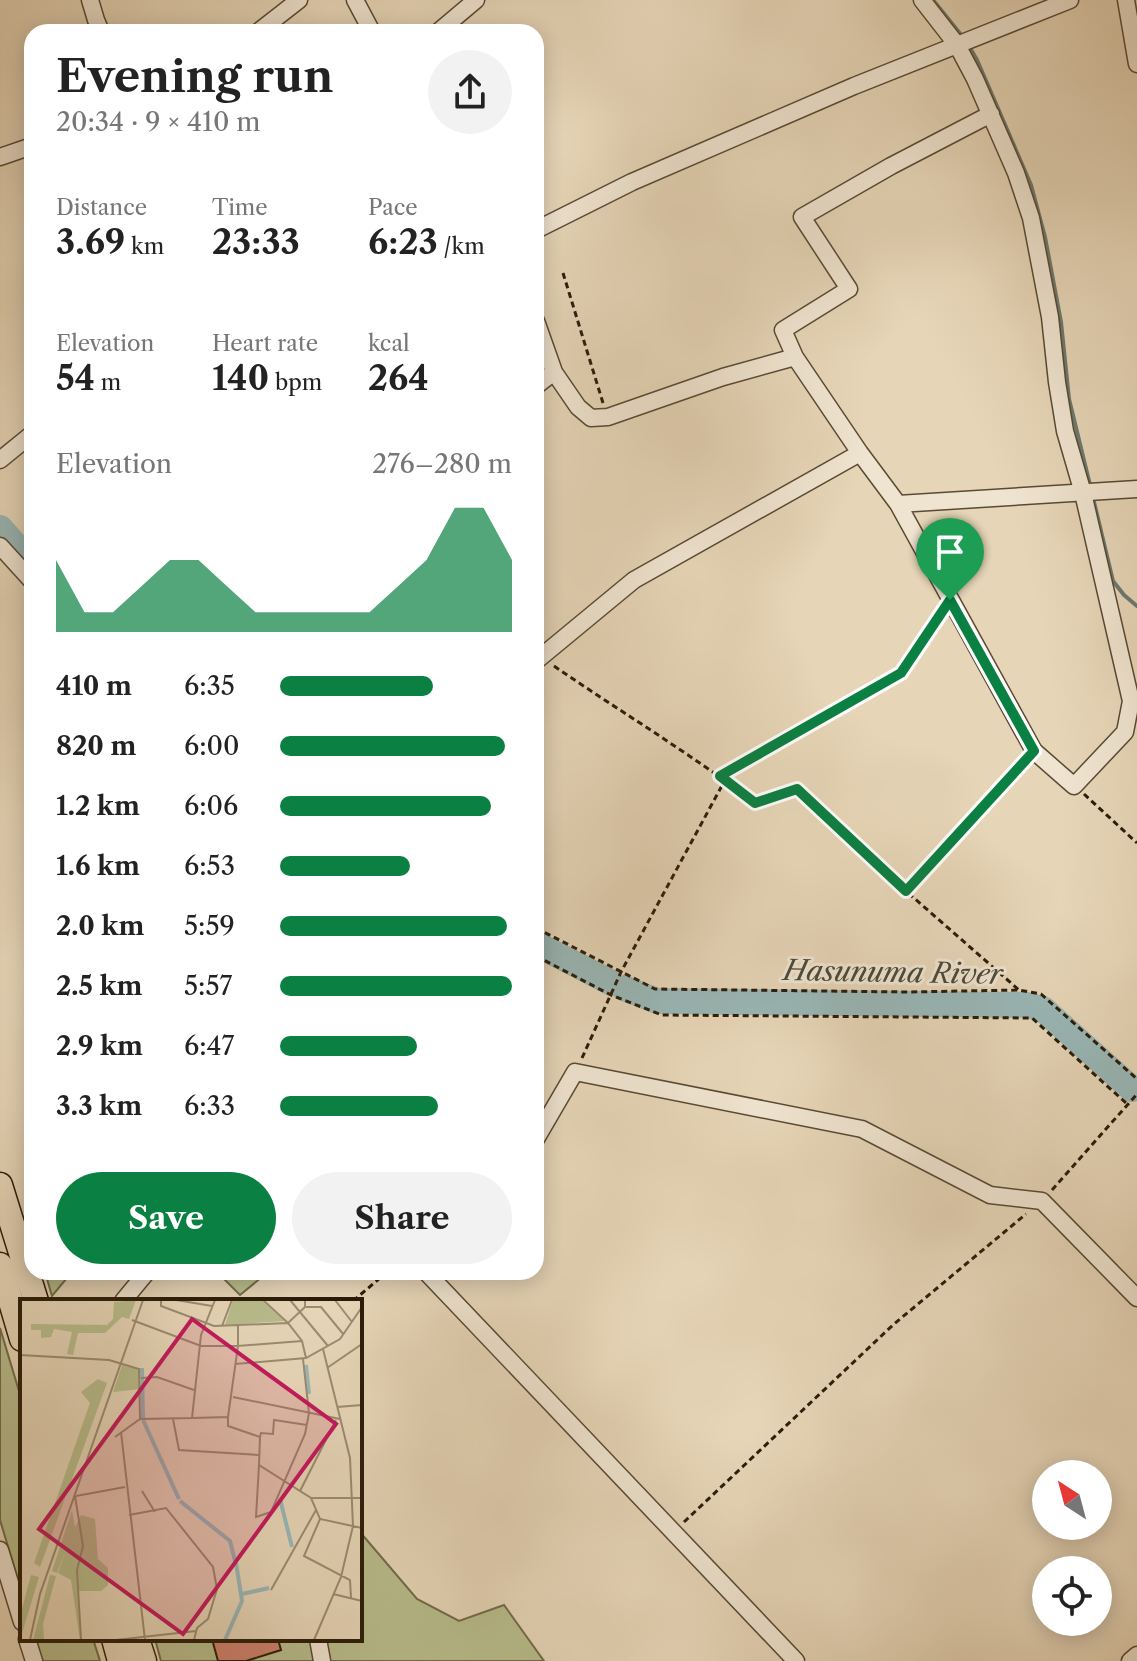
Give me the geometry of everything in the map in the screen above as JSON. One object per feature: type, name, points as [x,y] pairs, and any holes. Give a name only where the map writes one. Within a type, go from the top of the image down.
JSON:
[{"type":"highway","points":[[0,1185],[24,1262]]},
{"type":"highway","points":[[0,1265],[20,1332]]},
{"type":"highway","points":[[115,1641],[120,1661]]},
{"type":"highway","points":[[138,1641],[144,1661]]},
{"type":"street","points":[[90,0],[98,24]]},
{"type":"street","points":[[268,24],[299,0]]},
{"type":"street","points":[[355,0],[368,24]]},
{"type":"street","points":[[448,24],[476,0]]},
{"type":"street","points":[[922,0],[957,45],[991,114],[1031,218],[1050,317],[1065,431],[1083,493],[1131,701],[1125,732],[1074,786],[1034,751],[898,504],[795,357],[783,330],[849,289],[802,217],[991,114]]},
{"type":"street","points":[[544,226],[632,182],[854,86],[1070,0]]},
{"type":"street","points":[[1126,0],[1137,64]]},
{"type":"street","points":[[0,157],[24,149]]},
{"type":"street","points":[[544,344],[554,372],[578,407],[591,418],[608,417],[723,377],[795,357]]},
{"type":"street","points":[[544,380],[554,372]]},
{"type":"street","points":[[0,460],[24,440]]},
{"type":"street","points":[[544,655],[634,580],[860,453]]},
{"type":"street","points":[[898,504],[1137,489]]},
{"type":"street","points":[[0,546],[24,572]]},
{"type":"street","points":[[544,1125],[575,1072],[862,1129],[990,1195],[1042,1201],[1137,1298]]},
{"type":"street","points":[[125,1299],[140,1280]]},
{"type":"street","points":[[434,1280],[796,1661]]},
{"type":"street","points":[[0,1550],[20,1615]]},
{"type":"street","points":[[28,1641],[34,1661]]},
{"type":"street","points":[[318,1641],[322,1661]]},
{"type":"street","points":[[1130,1661],[1137,1655]]},
{"type":"path","points":[[563,273],[608,417]]},
{"type":"path","points":[[720,776],[901,673],[950,600]]},
{"type":"path","points":[[544,662],[720,776],[755,803],[797,789],[906,891],[1019,990]]},
{"type":"path","points":[[906,891],[1034,751]]},
{"type":"path","points":[[575,1072],[621,972],[725,780]]},
{"type":"path","points":[[1074,786],[1137,843]]},
{"type":"path","points":[[544,932],[655,989],[1019,990],[1041,994],[1137,1079]]},
{"type":"path","points":[[544,960],[611,995],[662,1015],[1032,1018],[1128,1104]]},
{"type":"path","points":[[674,1532],[894,1324],[1042,1201],[1137,1094]]},
{"type":"path","points":[[355,1299],[378,1280]]},
{"type":"green space","points":[[47,1280],[65,1280],[52,1296]]},
{"type":"green space","points":[[225,1280],[258,1280],[240,1295]]},
{"type":"green space","points":[[0,1328],[20,1394],[20,1586],[0,1520]]},
{"type":"green space","points":[[362,1534],[417,1599],[459,1621],[504,1605],[544,1661],[161,1661],[156,1641],[362,1641]]},
{"type":"green space","points":[[37,1641],[94,1641],[100,1661],[42,1661]]},
{"type":"building","points":[[213,1641],[279,1641],[281,1650],[246,1661],[218,1661]]},
{"type":"waterway","points":[[933,0],[962,36]]},
{"type":"waterway","points":[[970,48],[1031,185],[1045,237],[1061,322],[1069,399],[1090,485]]},
{"type":"waterway","points":[[1094,502],[1113,581],[1137,606]]},
{"type":"waterway","name":"Hasunuma River","points":[[0,528],[24,555]]},
{"type":"waterway","name":"Hasunuma River","points":[[544,948],[610,982]]},
{"type":"waterway","name":"Hasunuma River","points":[[624,988],[657,1001],[1028,1005],[1043,1009],[1132,1089]]},
{"type":"route","points":[[950,600],[1034,751],[906,891],[797,789],[755,803],[720,776],[901,673],[950,600]]}]
